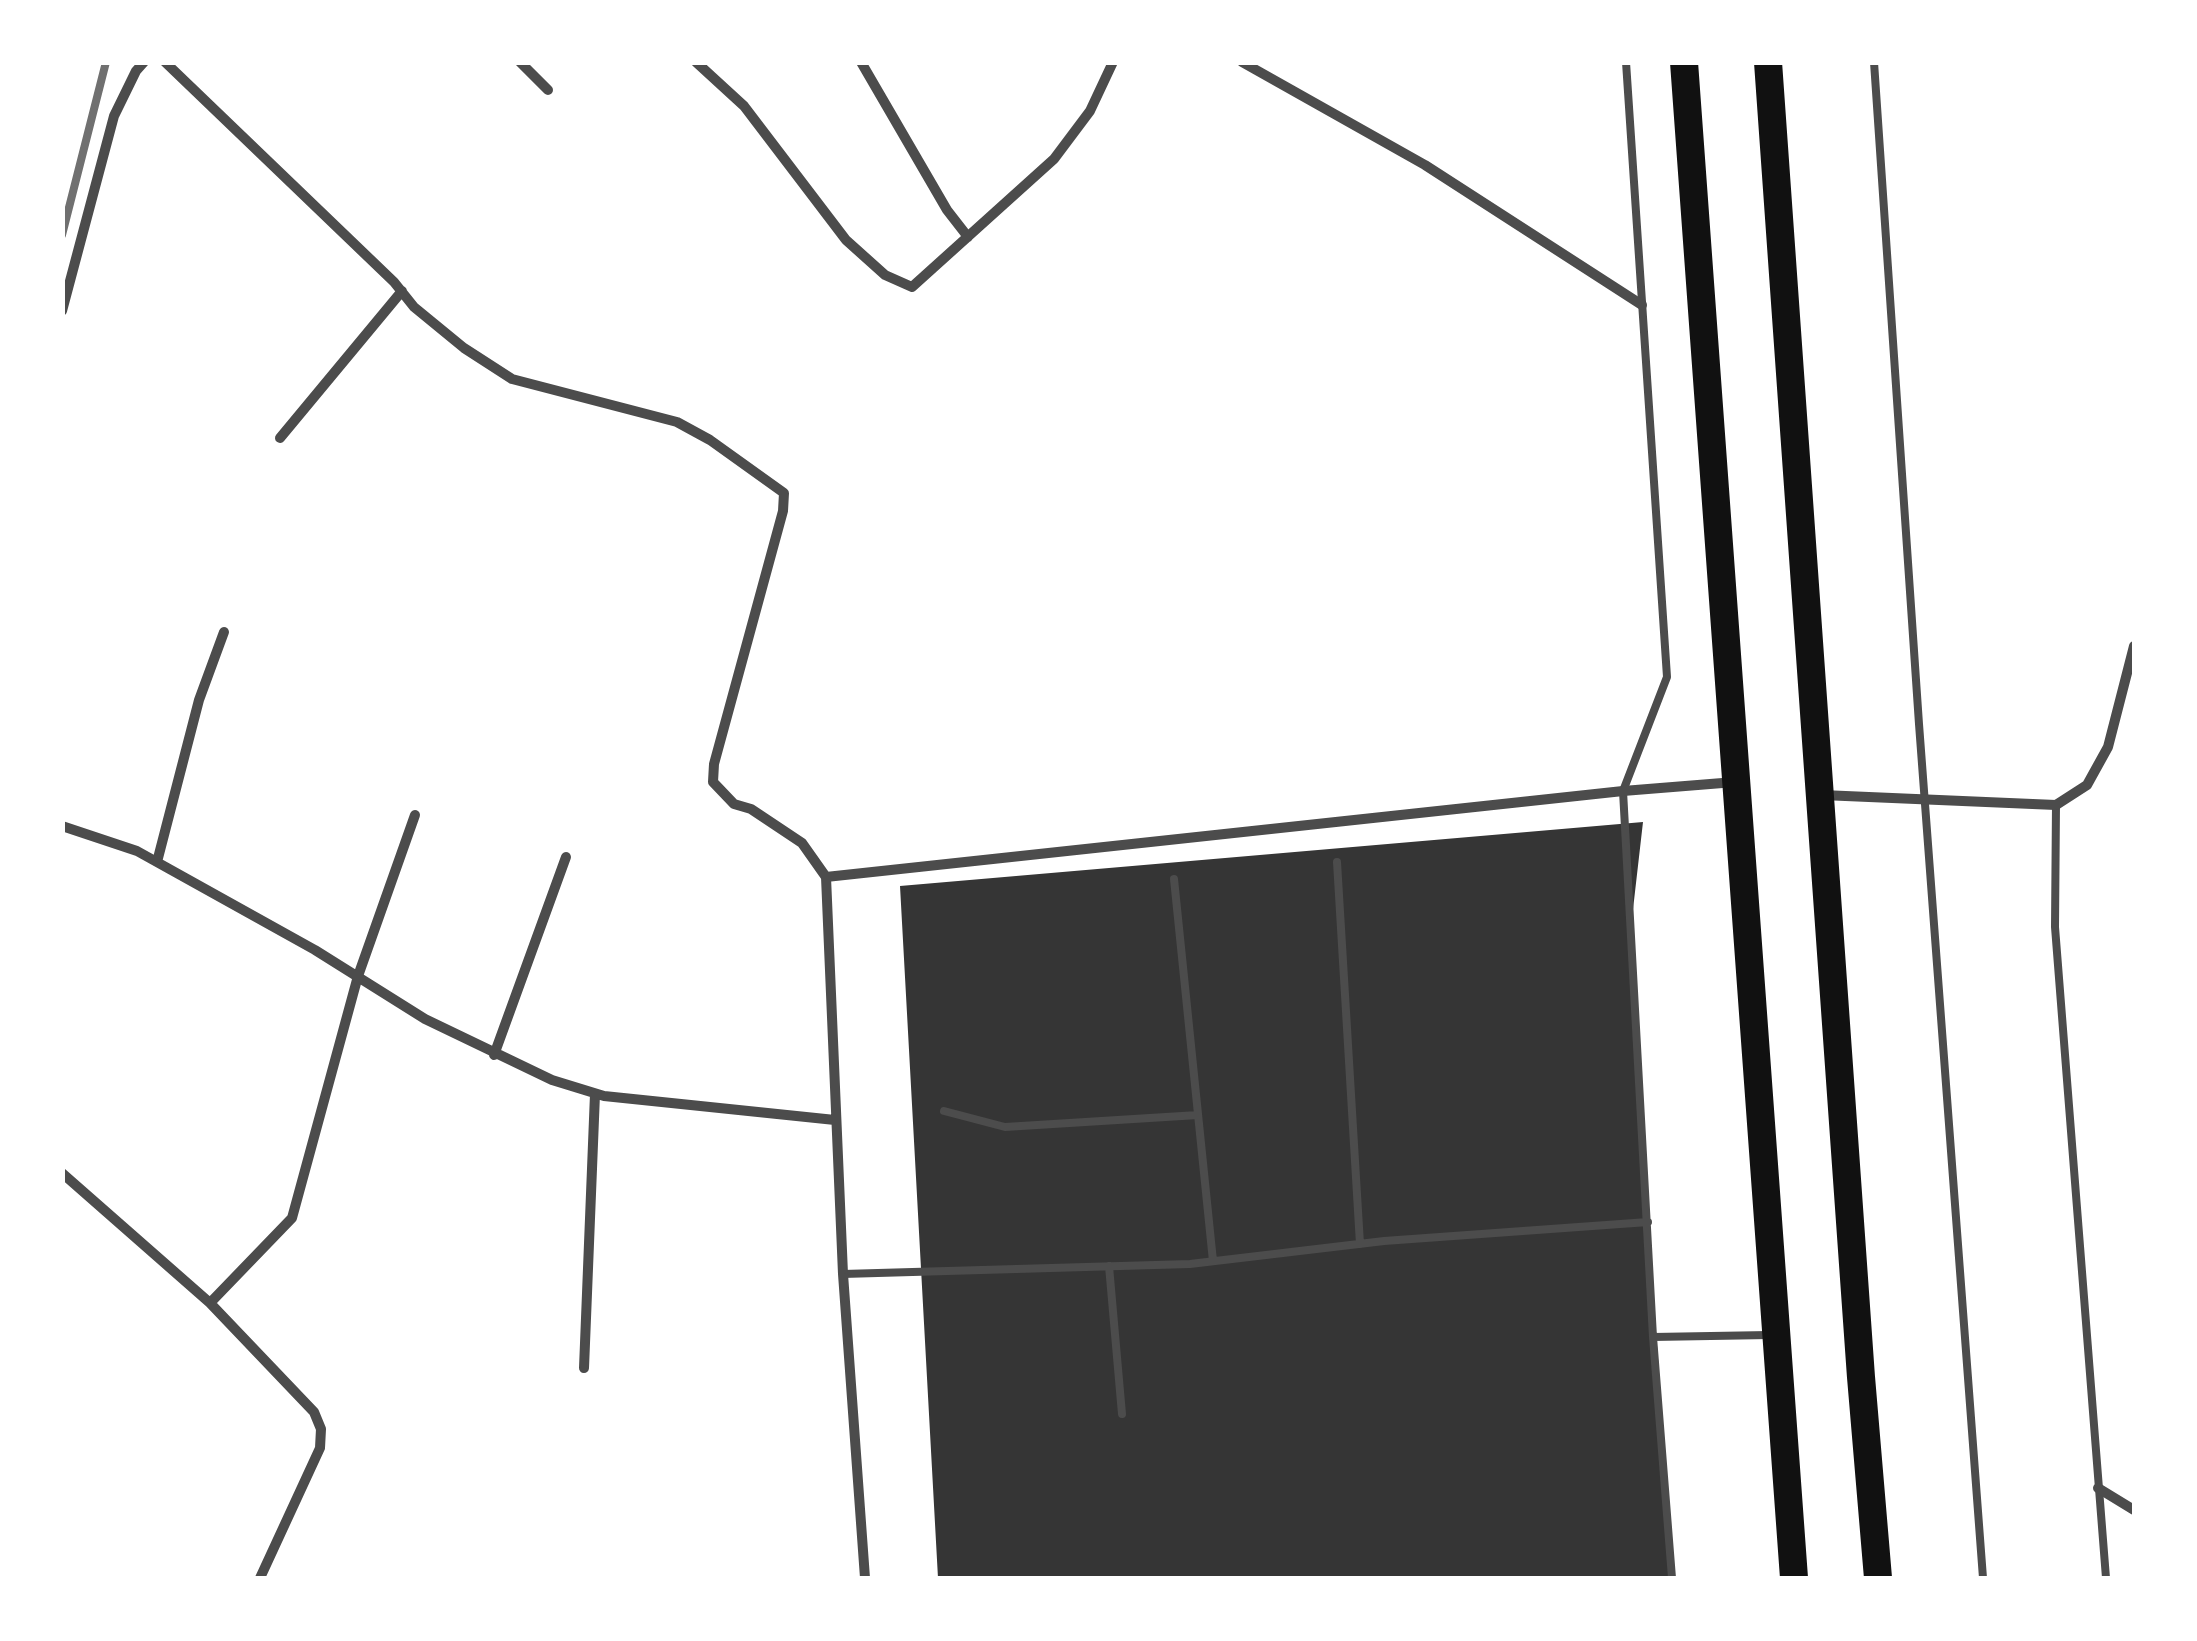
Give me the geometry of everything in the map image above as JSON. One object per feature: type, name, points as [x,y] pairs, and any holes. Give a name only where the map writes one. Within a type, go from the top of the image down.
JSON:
[{"type":"highway","points":[[1684,62],[1794,1578]]},
{"type":"highway","points":[[1768,62],[1878,1578]]},
{"type":"street","points":[[62,311],[114,116],[144,62]]},
{"type":"street","points":[[165,62],[414,307],[464,348],[512,379],[677,422],[710,440],[784,493],[783,511],[714,764],[713,782],[734,804],[751,809],[802,843],[826,876],[835,1120],[865,1578]]},
{"type":"street","points":[[520,62],[548,90]]},
{"type":"street","points":[[696,62],[744,106],[846,240],[885,275],[912,288],[1054,159],[1090,111],[1113,62]]},
{"type":"street","points":[[860,62],[947,210],[968,238]]},
{"type":"street","points":[[1242,62],[1425,165],[1642,305]]},
{"type":"street","points":[[280,438],[402,291]]},
{"type":"street","points":[[157,862],[199,700],[224,632]]},
{"type":"street","points":[[1820,795],[2056,805],[2086,786],[2108,747],[2134,646]]},
{"type":"street","points":[[826,876],[1736,782]]},
{"type":"street","points":[[210,1303],[292,1218],[358,976],[416,815]]},
{"type":"street","points":[[62,826],[137,851],[358,976],[425,1019],[552,1080],[595,1094],[835,1120]]},
{"type":"street","points":[[494,1055],[566,857]]},
{"type":"street","points":[[584,1368],[595,1094]]},
{"type":"street","points":[[62,1173],[210,1303],[314,1412],[321,1429],[320,1448],[260,1578]]},
{"type":"street","points":[[2098,1488],[2134,1510]]},
{"type":"lane","points":[[1626,62],[1668,678],[1624,791],[1653,1338],[1672,1578]]},
{"type":"lane","points":[[1874,62],[1983,1578]]},
{"type":"lane","points":[[2056,805],[2055,927],[2106,1578]]},
{"type":"lane","points":[[1337,862],[1360,1244]]},
{"type":"lane","points":[[1174,879],[1213,1261]]},
{"type":"lane","points":[[944,1111],[1004,1127],[1198,1115]]},
{"type":"lane","points":[[844,1274],[1213,1261],[1360,1244],[1648,1222]]},
{"type":"lane","points":[[1110,1266],[1122,1414]]},
{"type":"lane","points":[[1653,1338],[1776,1335]]},
{"type":"building","points":[[1643,822],[1632,918],[1648,1222],[1674,1578],[938,1578],[900,886]]},
{"type":"railway","points":[[62,235],[106,62]]}]
